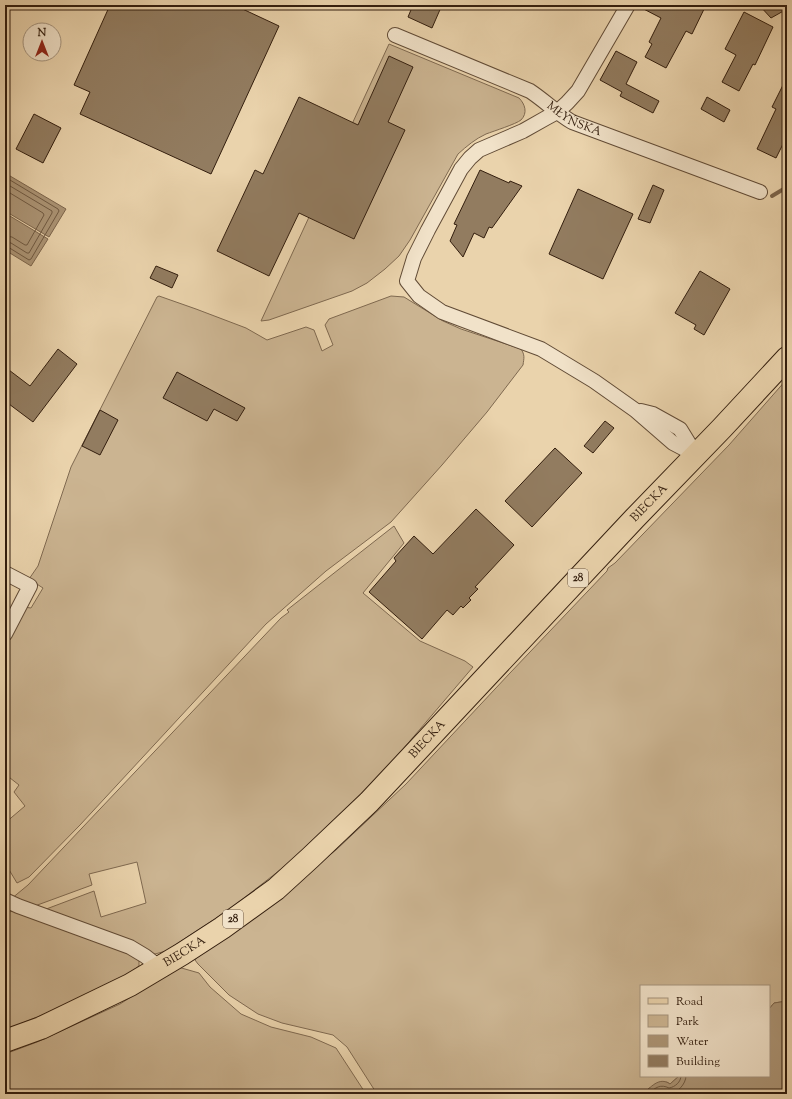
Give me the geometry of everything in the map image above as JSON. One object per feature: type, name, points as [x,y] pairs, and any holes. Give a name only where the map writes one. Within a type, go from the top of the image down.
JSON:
[{"type":"main road","name":"BIECKA","points":[[5,1041],[41,1028],[130,985],[222,928],[276,889],[369,802],[787,358]]},
{"type":"street","points":[[628,5],[573,98],[557,112],[523,131],[479,150],[461,169],[414,258],[408,281],[419,296],[442,312],[541,350],[594,382],[635,410],[673,443],[696,455]]},
{"type":"street","name":"MŁYŃSKA","points":[[395,36],[530,91],[572,122],[760,192]]},
{"type":"street","points":[[5,573],[30,586],[5,634]]},
{"type":"street","points":[[5,900],[12,905],[130,947],[159,967]]},
{"type":"green space","points":[[389,44],[519,98],[525,109],[523,117],[518,122],[478,138],[458,154],[410,240],[399,256],[385,269],[367,283],[352,291],[269,320],[261,321]]},
{"type":"green space","points":[[159,296],[246,328],[267,340],[306,327],[314,330],[322,351],[333,345],[325,325],[329,319],[391,296],[404,297],[443,321],[461,329],[521,349],[524,355],[523,365],[487,412],[391,522],[326,571],[266,624],[80,825],[29,877],[17,883],[5,863],[5,823],[25,806],[14,792],[19,785],[5,774],[5,644],[24,607],[31,608],[43,588],[29,579],[38,566],[71,467],[157,297]]},
{"type":"green space","points":[[787,379],[787,1001],[774,1003],[770,1008],[770,985],[640,985],[640,1077],[678,1077],[670,1084],[667,1082],[649,1088],[643,1094],[377,1094],[347,1047],[333,1035],[282,1023],[258,1014],[229,995],[198,964],[195,960],[198,955],[215,945],[336,850],[406,784],[607,571],[608,568],[615,563],[729,445]]},
{"type":"green space","points":[[394,526],[404,543],[363,593],[420,641],[465,661],[473,667],[386,769],[303,852],[230,909],[166,951],[155,954],[148,953],[41,911],[94,891],[101,917],[146,903],[137,862],[89,874],[92,885],[32,907],[11,899],[28,885],[281,618],[289,612],[287,610]]},
{"type":"green space","points":[[18,910],[99,938],[139,959],[139,966],[128,974],[47,1013],[5,1030],[5,913]]},
{"type":"green space","points":[[178,967],[199,973],[210,987],[241,1014],[271,1027],[311,1037],[336,1048],[366,1094],[5,1094],[5,1054],[37,1042],[120,1004]]},
{"type":"water","points":[[5,173],[66,209],[49,237],[5,211]]},
{"type":"water","points":[[5,213],[48,239],[31,266],[5,250]]},
{"type":"water","points":[[787,1001],[787,1092],[783,1094],[643,1094],[658,1082],[662,1081],[670,1084],[678,1077],[770,1077],[770,1008],[774,1003]]},
{"type":"building","points":[[110,5],[234,5],[279,26],[211,174],[80,114],[90,92],[74,85]]},
{"type":"building","points":[[413,5],[442,5],[432,28],[408,17]]},
{"type":"building","points":[[636,5],[706,5],[692,34],[686,31],[666,68],[645,57],[652,44],[649,42],[661,18]]},
{"type":"building","points":[[759,5],[787,5],[787,9],[771,18]]},
{"type":"building","points":[[744,12],[773,27],[755,65],[753,64],[739,91],[722,82],[736,55],[725,49]]},
{"type":"building","points":[[616,51],[637,62],[626,84],[659,101],[653,113],[620,96],[622,92],[600,80]]},
{"type":"building","points":[[389,56],[413,67],[388,122],[405,130],[354,239],[299,213],[269,276],[217,251],[255,170],[263,174],[299,97],[358,125]]},
{"type":"building","points":[[787,77],[787,136],[776,158],[757,149],[776,109],[772,107]]},
{"type":"building","points":[[707,97],[730,110],[724,122],[701,109]]},
{"type":"building","points":[[34,114],[61,128],[43,163],[16,149]]},
{"type":"building","points":[[480,170],[509,183],[510,181],[522,186],[492,228],[489,227],[484,238],[474,233],[463,257],[450,241],[457,225],[454,224]]},
{"type":"building","points":[[653,185],[664,190],[650,223],[638,219]]},
{"type":"building","points":[[578,189],[633,214],[603,279],[549,254]]},
{"type":"building","points":[[156,266],[178,275],[172,288],[150,278]]},
{"type":"building","points":[[700,271],[730,289],[704,335],[694,329],[696,325],[675,313]]},
{"type":"building","points":[[58,349],[77,364],[33,422],[5,401],[5,367],[30,386]]},
{"type":"building","points":[[177,372],[245,408],[237,421],[214,409],[207,421],[163,398]]},
{"type":"building","points":[[100,410],[118,420],[100,455],[82,446]]},
{"type":"building","points":[[605,421],[614,428],[593,453],[584,446]]},
{"type":"building","points":[[555,448],[582,473],[532,527],[505,501]]},
{"type":"building","points":[[476,509],[514,545],[475,587],[478,589],[469,598],[471,600],[463,608],[461,606],[453,615],[447,610],[422,639],[369,592],[396,561],[394,558],[414,536],[433,554]]},
{"type":"waterway","points":[[772,196],[787,187]]}]
